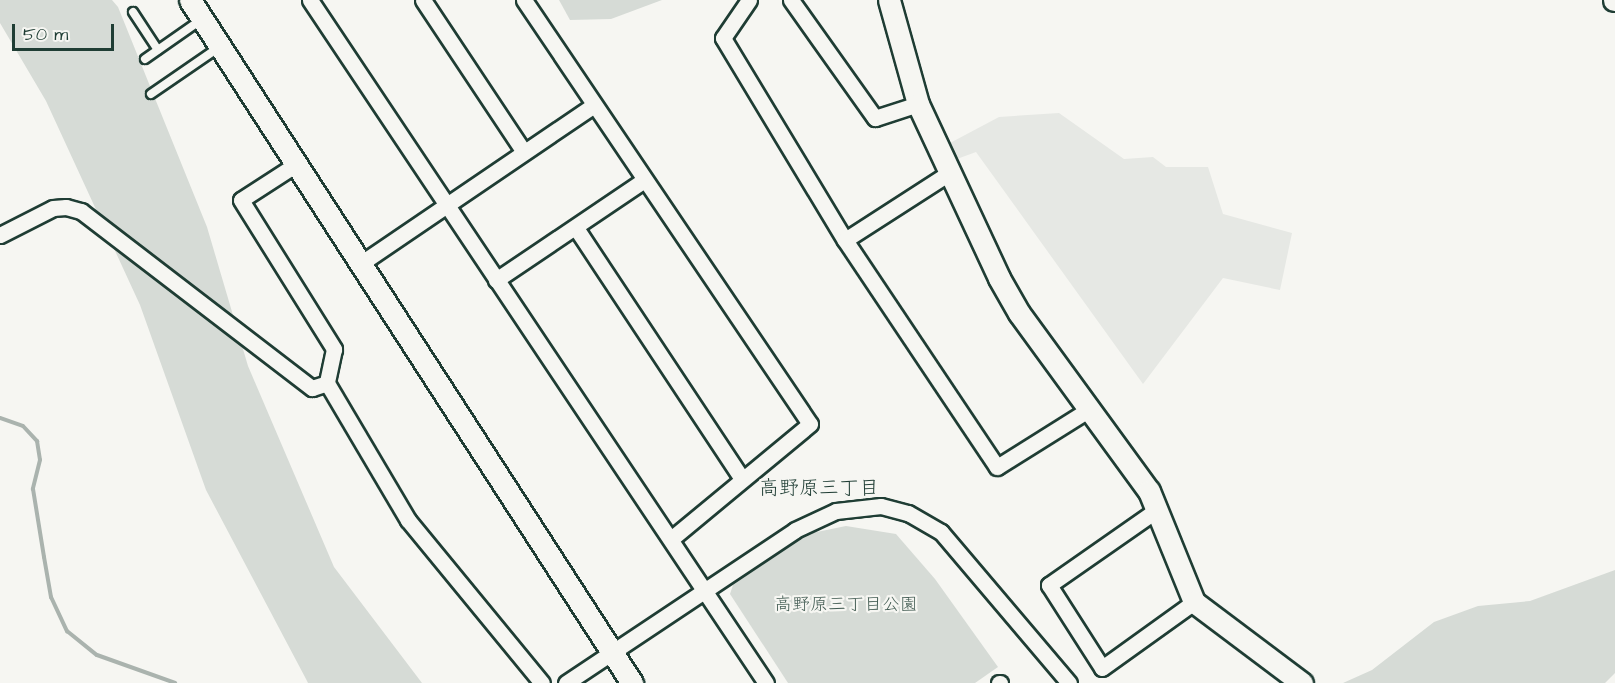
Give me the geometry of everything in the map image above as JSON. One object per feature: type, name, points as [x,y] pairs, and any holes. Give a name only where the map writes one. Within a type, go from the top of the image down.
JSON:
[{"type":"street","points":[[190,0],[294,165],[632,683]]},
{"type":"street","points":[[310,0],[446,209],[672,538],[766,683]]},
{"type":"street","points":[[423,0],[524,152]]},
{"type":"street","points":[[524,0],[643,181],[810,424],[672,538]]},
{"type":"street","points":[[748,0],[723,38],[845,240],[997,467],[1091,408]]},
{"type":"street","points":[[791,0],[875,118],[918,104]]},
{"type":"street","points":[[889,0],[918,104],[949,173],[1019,313],[1091,408],[1158,509],[1194,602],[1300,682]]},
{"type":"street","points":[[360,264],[446,209],[594,105]]},
{"type":"street","points":[[294,165],[241,200],[334,349],[327,383],[408,520],[542,683]]},
{"type":"street","points":[[845,240],[949,173]]},
{"type":"street","points":[[496,280],[643,181]]},
{"type":"street","points":[[0,235],[53,208],[66,207],[81,211],[312,388],[327,383]]},
{"type":"street","points":[[576,228],[742,479]]},
{"type":"street","points":[[566,683],[795,530],[836,511],[881,506],[908,513],[941,532],[1069,683]]},
{"type":"street","points":[[1158,509],[1049,585],[1102,668],[1194,602]]},
{"type":"lane","points":[[133,12],[158,50]]},
{"type":"lane","points":[[145,58],[202,20]]},
{"type":"lane","points":[[151,94],[219,47]]},
{"type":"shaded area","points":[[1059,113],[1124,159],[1153,157],[1166,167],[1208,167],[1223,214],[1292,233],[1280,290],[1223,278],[1143,384],[976,152],[957,159],[950,143],[999,117]]},
{"type":"green space","points":[[0,0],[112,0],[118,7],[207,227],[248,366],[334,567],[422,683],[308,683],[206,490],[140,305],[46,101],[0,23]]},
{"type":"green space","points":[[559,0],[662,0],[611,19],[570,20]]},
{"type":"green space","name":"高野原三丁目公園","points":[[846,526],[896,534],[935,579],[998,667],[975,683],[788,683],[730,594],[733,585],[807,534]]},
{"type":"green space","points":[[1615,570],[1615,673],[1605,683],[1343,683],[1372,670],[1434,622],[1478,606],[1530,601]]},
{"type":"waterway","points":[[0,418],[23,426],[37,441],[40,460],[33,489],[51,597],[67,631],[97,655],[175,683]]},
{"type":"district","name":"高野原三丁目","points":[[819,488]]}]
